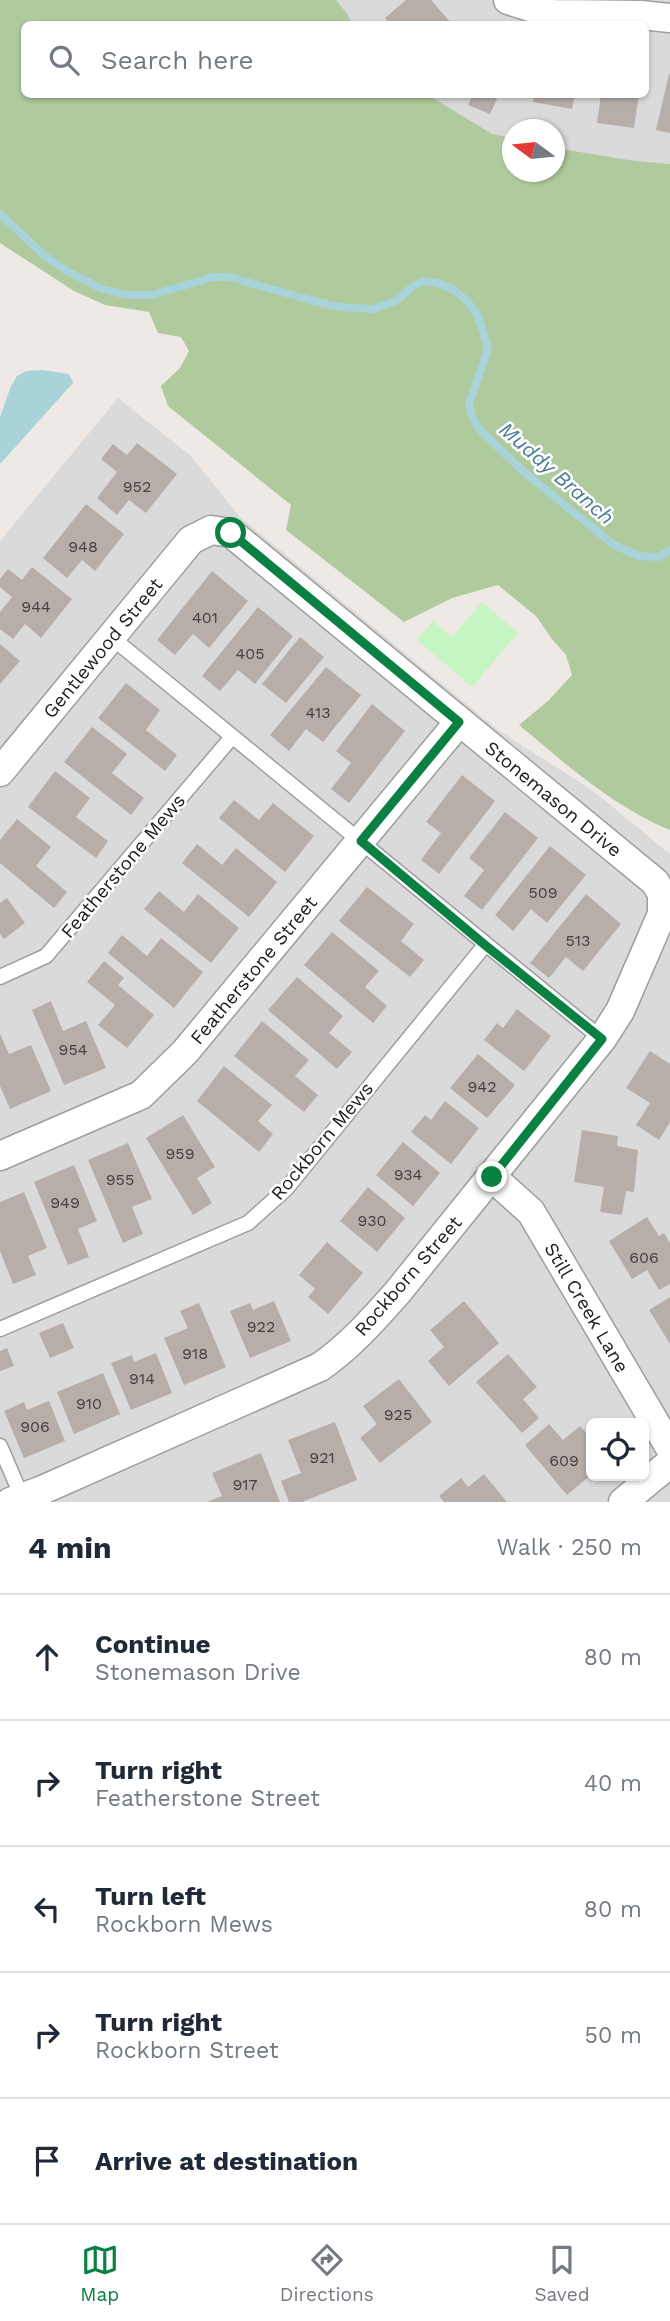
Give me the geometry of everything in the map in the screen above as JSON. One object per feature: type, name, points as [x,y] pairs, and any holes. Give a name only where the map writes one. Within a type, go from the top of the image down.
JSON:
[{"type":"street","points":[[508,0],[552,14],[670,18]]},
{"type":"street","name":"Gentlewood Street","points":[[0,772],[191,540],[211,530]]},
{"type":"street","name":"Stonemason Drive","points":[[211,530],[231,533],[654,882],[662,894]]},
{"type":"street","name":"Featherstone Street","points":[[0,1156],[141,1095],[185,1052],[459,722]]},
{"type":"street","name":"Rockborn Street","points":[[29,1498],[320,1367],[367,1327],[602,1039],[620,1011],[662,914],[662,894]]},
{"type":"street","name":"Still Creek Lane","points":[[492,1177],[531,1212],[670,1448]]},
{"type":"street","points":[[623,1502],[670,1463]]},
{"type":"lane","points":[[111,638],[602,1039]]},
{"type":"lane","name":"Featherstone Mews","points":[[0,977],[46,956],[232,737]]},
{"type":"lane","name":"Rockborn Mews","points":[[0,1329],[248,1223],[286,1189],[485,945]]},
{"type":"lane","points":[[0,1446],[29,1498]]},
{"type":"shaded area","points":[[318,0],[670,0],[670,180],[565,158],[565,119],[502,119],[502,143],[390,98],[649,98],[649,21],[333,21]]},
{"type":"shaded area","points":[[118,398],[191,456],[240,517],[498,730],[592,790],[670,854],[670,1502],[0,1502],[0,541]]},
{"type":"green space","points":[[0,0],[336,0],[351,21],[21,21],[21,98],[433,98],[492,134],[502,136],[502,182],[565,182],[565,150],[670,164],[670,830],[609,797],[519,725],[548,701],[572,675],[566,655],[536,616],[498,585],[452,598],[404,622],[286,530],[291,505],[168,406],[161,386],[180,368],[189,351],[181,337],[158,333],[149,312],[105,305],[74,291],[0,243]]},
{"type":"green space","points":[[482,602],[518,633],[472,687],[417,640],[433,621],[452,637]]},
{"type":"water","points":[[42,370],[69,374],[73,383],[0,464],[0,417],[11,386],[17,376],[26,371]]},
{"type":"building","points":[[406,0],[431,0],[449,21],[388,21],[385,18]]},
{"type":"building","points":[[670,74],[670,133],[656,130]]},
{"type":"building","points":[[471,98],[497,99],[490,114],[468,105]]},
{"type":"building","points":[[534,98],[574,98],[572,109],[533,102]]},
{"type":"building","points":[[600,98],[638,98],[634,128],[597,123]]},
{"type":"building","points":[[137,443],[177,474],[146,513],[129,500],[117,515],[97,498],[117,472],[101,459],[113,444],[127,455]]},
{"type":"building","points":[[86,504],[124,534],[95,571],[82,560],[67,578],[43,558]]},
{"type":"building","points":[[32,567],[72,599],[41,638],[25,624],[13,639],[0,629],[0,612],[12,597],[0,587],[0,579],[8,569],[22,580]]},
{"type":"building","points":[[212,571],[248,601],[209,648],[193,634],[175,655],[157,640]]},
{"type":"building","points":[[258,607],[293,636],[255,684],[238,670],[220,691],[202,676]]},
{"type":"building","points":[[300,637],[324,657],[286,703],[262,684]]},
{"type":"building","points":[[0,644],[20,661],[0,684]]},
{"type":"building","points":[[326,667],[361,695],[323,742],[306,729],[289,751],[270,735]]},
{"type":"building","points":[[126,683],[160,710],[146,730],[177,755],[165,771],[98,718]]},
{"type":"building","points":[[372,704],[405,731],[349,803],[331,789],[351,763],[336,751]]},
{"type":"building","points":[[92,727],[127,754],[112,773],[144,798],[131,815],[64,762]]},
{"type":"building","points":[[55,771],[90,798],[76,817],[108,841],[96,858],[28,807]]},
{"type":"building","points":[[462,775],[495,801],[439,874],[421,860],[441,833],[426,822]]},
{"type":"building","points":[[234,800],[259,820],[273,803],[314,836],[285,872],[219,818]]},
{"type":"building","points":[[505,812],[538,838],[482,910],[464,896],[484,870],[469,858]]},
{"type":"building","points":[[17,819],[51,847],[36,866],[67,892],[54,908],[0,863],[0,840]]},
{"type":"building","points":[[197,844],[222,865],[236,848],[277,882],[249,917],[182,863]]},
{"type":"building","points":[[550,846],[586,875],[547,923],[531,909],[513,931],[495,915]]},
{"type":"building","points":[[367,887],[414,924],[401,941],[424,960],[410,977],[339,921]]},
{"type":"building","points":[[159,891],[184,912],[198,894],[239,928],[211,963],[144,909]]},
{"type":"building","points":[[586,894],[621,924],[583,971],[566,957],[549,978],[530,963]]},
{"type":"building","points":[[7,898],[25,923],[4,939],[0,934],[0,903]]},
{"type":"building","points":[[332,932],[379,971],[365,987],[387,1006],[373,1023],[304,965]]},
{"type":"building","points":[[122,935],[147,956],[161,938],[203,972],[174,1008],[108,953]]},
{"type":"building","points":[[104,961],[124,978],[118,985],[154,1015],[127,1048],[98,1025],[115,1005],[87,982]]},
{"type":"building","points":[[297,977],[343,1016],[329,1033],[352,1052],[337,1069],[268,1010]]},
{"type":"building","points":[[51,1001],[63,1031],[86,1021],[106,1068],[64,1085],[32,1010]]},
{"type":"building","points":[[517,1009],[551,1036],[524,1071],[484,1040],[497,1023],[503,1028]]},
{"type":"building","points":[[262,1021],[309,1060],[295,1076],[318,1095],[304,1112],[234,1056]]},
{"type":"building","points":[[0,1034],[9,1054],[31,1045],[51,1091],[10,1109],[0,1086]]},
{"type":"building","points":[[650,1051],[670,1064],[670,1122],[659,1140],[636,1125],[650,1103],[626,1088]]},
{"type":"building","points":[[478,1054],[515,1085],[487,1118],[450,1088]]},
{"type":"building","points":[[224,1066],[272,1105],[258,1121],[273,1134],[259,1152],[197,1101]]},
{"type":"building","points":[[445,1101],[479,1128],[451,1164],[411,1132],[425,1115],[431,1120]]},
{"type":"building","points":[[183,1115],[215,1167],[197,1178],[212,1203],[193,1215],[146,1138]]},
{"type":"building","points":[[582,1130],[618,1136],[617,1146],[638,1150],[634,1192],[626,1191],[622,1215],[600,1212],[604,1187],[574,1182]]},
{"type":"building","points":[[403,1142],[440,1173],[413,1206],[376,1175]]},
{"type":"building","points":[[128,1143],[152,1199],[132,1207],[143,1234],[123,1243],[88,1160]]},
{"type":"building","points":[[74,1165],[97,1221],[78,1229],[89,1257],[68,1265],[34,1182]]},
{"type":"building","points":[[368,1187],[405,1218],[377,1252],[340,1221]]},
{"type":"building","points":[[24,1192],[47,1248],[28,1256],[36,1275],[13,1284],[0,1251],[0,1202]]},
{"type":"building","points":[[647,1217],[659,1236],[664,1233],[670,1243],[670,1284],[659,1290],[647,1270],[632,1279],[609,1241]]},
{"type":"building","points":[[327,1242],[363,1273],[328,1314],[308,1297],[315,1289],[299,1275]]},
{"type":"building","points":[[670,1297],[670,1344],[649,1310]]},
{"type":"building","points":[[274,1301],[291,1341],[250,1358],[230,1311],[250,1303],[253,1310]]},
{"type":"building","points":[[464,1301],[499,1343],[449,1386],[428,1361],[444,1347],[430,1330]]},
{"type":"building","points":[[199,1303],[226,1367],[184,1385],[164,1338],[188,1328],[180,1311]]},
{"type":"building","points":[[63,1323],[74,1348],[50,1358],[39,1333]]},
{"type":"building","points":[[7,1348],[14,1366],[0,1371],[0,1351]]},
{"type":"building","points":[[156,1353],[172,1393],[131,1410],[111,1363],[132,1355],[134,1362]]},
{"type":"building","points":[[508,1354],[537,1387],[523,1399],[539,1418],[522,1433],[476,1382]]},
{"type":"building","points":[[103,1373],[120,1414],[74,1434],[57,1392]]},
{"type":"building","points":[[399,1379],[432,1422],[380,1463],[360,1438],[377,1424],[363,1406]]},
{"type":"building","points":[[49,1401],[65,1441],[24,1458],[4,1411],[24,1402],[27,1410]]},
{"type":"building","points":[[335,1422],[357,1480],[302,1502],[289,1502],[281,1481],[301,1473],[288,1440]]},
{"type":"building","points":[[549,1424],[563,1440],[580,1426],[586,1433],[586,1479],[567,1495],[525,1445]]},
{"type":"building","points":[[261,1453],[280,1502],[207,1502],[222,1496],[212,1473]]},
{"type":"building","points":[[484,1474],[507,1502],[444,1502],[439,1496],[461,1478],[468,1487]]},
{"type":"waterway","name":"Muddy Branch","points":[[0,214],[46,257],[69,272],[100,288],[125,295],[152,295],[213,277],[229,277],[340,307],[373,309],[396,301],[424,281],[438,283],[454,290],[468,302],[478,316],[488,349],[469,404],[473,419],[481,431],[523,471],[614,545],[639,556],[659,557],[670,550]]},
{"type":"route","points":[[231,533],[459,722],[361,841],[602,1039],[492,1177]]}]
